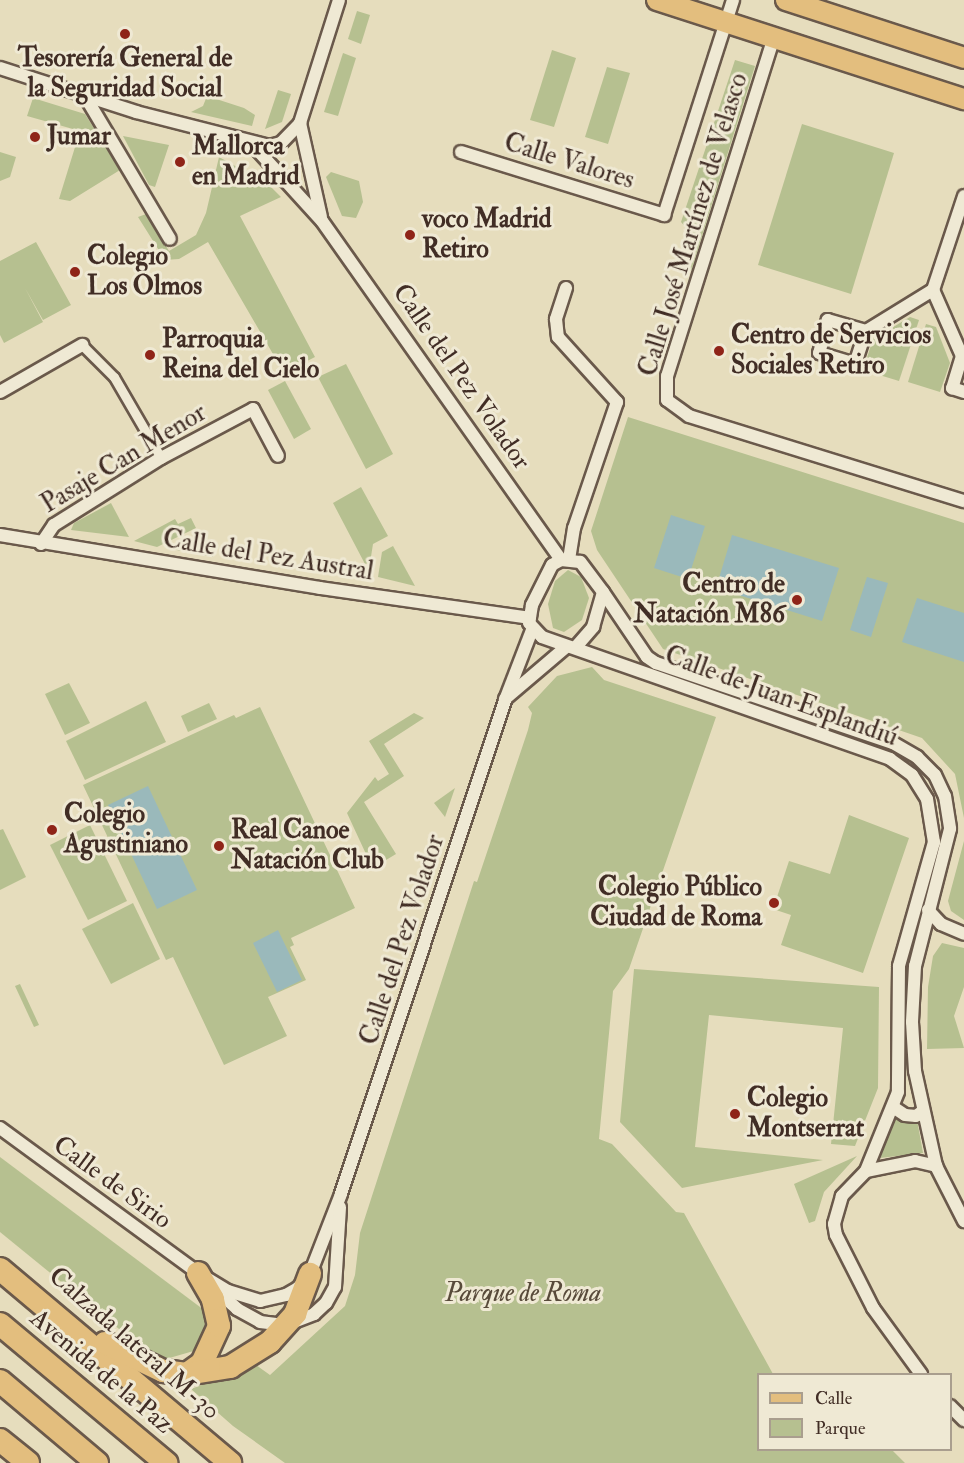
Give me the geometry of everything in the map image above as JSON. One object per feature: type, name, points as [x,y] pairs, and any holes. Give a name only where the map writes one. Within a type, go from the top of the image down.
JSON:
[{"type":"highway","name":"Calzada lateral M-30","points":[[0,1269],[69,1323],[230,1463]]},
{"type":"highway","points":[[187,1374],[208,1355],[219,1326],[213,1299],[198,1273]]},
{"type":"highway","points":[[69,1323],[151,1367],[187,1374],[210,1372],[252,1357],[286,1324],[310,1274]]},
{"type":"highway","name":"Avenida de la Paz","points":[[0,1324],[166,1463]]},
{"type":"highway","points":[[0,1381],[97,1463]]},
{"type":"highway","points":[[0,1440],[28,1463]]},
{"type":"highway","points":[[0,1456],[8,1463]]},
{"type":"main road","points":[[657,0],[964,99]]},
{"type":"main road","points":[[786,0],[964,58]]},
{"type":"street","points":[[0,68],[85,96],[250,143],[269,146],[280,143],[300,123],[339,0]]},
{"type":"street","points":[[726,22],[733,0]]},
{"type":"street","name":"Calle Valores","points":[[461,152],[664,215],[726,22]]},
{"type":"street","name":"Calle José Martínez de Velasco","points":[[774,37],[667,376],[667,400],[689,416],[964,501]]},
{"type":"street","points":[[85,96],[170,239]]},
{"type":"street","name":"Calle del Pez Volador","points":[[300,123],[322,221]]},
{"type":"street","name":"Calle del Pez Volador","points":[[250,143],[322,221],[565,560]]},
{"type":"street","points":[[866,331],[933,290],[964,196]]},
{"type":"street","points":[[565,560],[616,402],[558,337],[556,319],[566,288]]},
{"type":"street","points":[[933,290],[963,356],[952,388],[964,392]]},
{"type":"street","points":[[0,392],[82,345],[114,377],[161,458]]},
{"type":"street","name":"Pasaje Can Menor","points":[[41,544],[54,525],[161,458],[253,409],[278,456]]},
{"type":"street","name":"Calle del Pez Austral","points":[[0,535],[41,544],[531,624]]},
{"type":"street","points":[[505,700],[571,647],[593,627],[603,592],[580,562],[565,560],[552,565],[531,624],[571,647]]},
{"type":"street","name":"Calle de Juan Esplandiú","points":[[603,592],[647,657],[656,663],[893,743],[917,757],[935,775],[945,796],[950,829],[915,966],[912,1022],[922,1111],[936,1166],[964,1221]]},
{"type":"street","name":"Calle del Pez Volador","points":[[310,1274],[341,1194],[531,624]]},
{"type":"street","name":"Calle de Juan Esplandiú","points":[[571,647],[780,718],[902,766],[921,787],[934,828],[929,863],[898,966],[898,1092],[866,1171],[848,1189],[836,1208],[836,1235],[873,1308],[920,1373]]},
{"type":"street","points":[[928,910],[940,924],[964,934]]},
{"type":"street","points":[[907,933],[924,926],[940,924]]},
{"type":"street","points":[[893,1107],[905,1115],[916,1116],[922,1111]]},
{"type":"street","name":"Calle de Sirio","points":[[0,1128],[198,1273],[249,1317],[286,1324]]},
{"type":"street","points":[[866,1171],[915,1161],[936,1166]]},
{"type":"street","name":"Calle del Pez Volador","points":[[286,1324],[314,1314],[326,1303],[335,1287],[341,1194]]},
{"type":"street","name":"Calle de Sirio","points":[[198,1273],[237,1294],[260,1301],[286,1295],[310,1274]]},
{"type":"street","points":[[952,1407],[964,1420]]},
{"type":"green space","points":[[357,11],[370,15],[361,44],[348,39]]},
{"type":"green space","points":[[552,50],[576,58],[554,127],[530,120]]},
{"type":"green space","points":[[343,53],[356,58],[338,116],[324,112]]},
{"type":"green space","points":[[735,60],[755,66],[691,271],[682,252],[688,230],[681,222]]},
{"type":"green space","points":[[607,67],[630,73],[608,144],[585,137]]},
{"type":"green space","points":[[278,90],[291,94],[282,122],[265,129]]},
{"type":"green space","points":[[207,96],[244,108],[255,115],[252,126],[191,112],[203,106]]},
{"type":"green space","points":[[33,98],[85,114],[120,170],[70,201],[59,199],[80,131],[27,116]]},
{"type":"green space","points":[[802,124],[894,153],[851,294],[758,265]]},
{"type":"green space","points":[[123,136],[169,145],[155,187],[149,185]]},
{"type":"green space","points":[[0,152],[16,157],[10,177],[0,181]]},
{"type":"green space","points":[[219,157],[268,184],[281,197],[240,216],[315,357],[284,373],[208,242],[179,259],[165,260],[138,217],[146,214],[169,251],[196,235],[206,213]]},
{"type":"green space","points":[[331,172],[359,181],[363,202],[356,218],[342,216],[326,177]]},
{"type":"green space","points":[[36,242],[71,305],[43,320],[25,288],[43,322],[4,343],[0,335],[0,261]]},
{"type":"green space","points":[[910,317],[919,320],[899,381],[863,370],[873,339]]},
{"type":"green space","points":[[926,324],[936,327],[950,363],[940,392],[908,382]]},
{"type":"green space","points":[[346,364],[393,454],[366,469],[318,377]]},
{"type":"green space","points":[[285,381],[311,429],[294,439],[268,390]]},
{"type":"green space","name":"Centro de Natación M86","points":[[628,417],[964,523],[964,818],[955,774],[922,738],[663,649],[597,550],[591,531]]},
{"type":"green space","points":[[361,487],[388,536],[373,544],[370,563],[365,564],[333,503]]},
{"type":"green space","points":[[111,503],[129,537],[71,530],[74,523]]},
{"type":"green space","points":[[191,518],[196,528],[157,547],[134,541],[175,519],[178,524]]},
{"type":"green space","points":[[204,535],[213,557],[171,549]]},
{"type":"green space","points":[[393,546],[415,586],[378,577],[382,552]]},
{"type":"green space","points":[[568,570],[581,577],[589,598],[582,620],[564,632],[553,628],[548,604],[555,581]]},
{"type":"green space","name":"Parque de Roma","points":[[592,667],[604,680],[716,717],[629,969],[613,991],[599,1139],[612,1144],[676,1212],[684,1213],[772,1373],[757,1373],[757,1451],[893,1451],[905,1463],[285,1463],[233,1426],[191,1389],[256,1365],[270,1375],[345,1306],[355,1275],[360,1233],[474,881],[477,882],[528,730],[532,713],[528,707],[557,676]]},
{"type":"green space","points":[[69,683],[90,723],[65,735],[45,694]]},
{"type":"green space","points":[[146,701],[166,742],[85,780],[66,741]]},
{"type":"green space","points":[[209,703],[217,719],[188,732],[181,716]]},
{"type":"green space","name":"Real Canoe Natación Club","points":[[260,707],[355,908],[291,938],[294,945],[290,947],[306,980],[268,997],[287,1036],[224,1065],[173,957],[166,960],[83,785],[234,715],[236,718]]},
{"type":"green space","points":[[414,713],[424,718],[384,744],[404,776],[364,802],[396,854],[386,860],[366,854],[347,813],[375,777],[378,781],[389,774],[369,741]]},
{"type":"green space","points":[[455,788],[445,817],[434,803]]},
{"type":"green space","points":[[849,815],[909,838],[863,973],[781,945],[791,915],[773,909],[789,861],[830,874]]},
{"type":"green space","points":[[90,825],[127,901],[88,920],[50,845]]},
{"type":"green space","points":[[3,829],[26,877],[0,890],[0,830]]},
{"type":"green space","points":[[964,841],[964,920],[951,911],[948,901]]},
{"type":"green space","points":[[133,903],[160,959],[111,984],[82,929]]},
{"type":"green space","points":[[942,943],[964,948],[964,987],[954,1016],[964,1048],[927,1049],[928,987],[933,956]]},
{"type":"green space","points":[[634,969],[879,987],[878,1088],[855,1146],[831,1144],[843,1028],[709,1015],[695,1147],[823,1160],[682,1188],[620,1122]]},
{"type":"green space","points":[[910,972],[908,1064],[903,1064],[904,974]]},
{"type":"green space","points":[[20,984],[39,1025],[34,1027],[15,986]]},
{"type":"green space","points":[[895,1118],[917,1120],[923,1153],[880,1158]]},
{"type":"green space","points":[[857,1156],[824,1192],[815,1221],[809,1223],[794,1184]]},
{"type":"green space","points":[[0,1157],[204,1310],[207,1328],[197,1350],[166,1359],[151,1355],[0,1232]]},
{"type":"water","points":[[671,515],[705,526],[688,579],[654,568]]},
{"type":"water","points":[[732,535],[839,568],[822,621],[716,588]]},
{"type":"water","points":[[867,577],[888,583],[871,637],[850,630]]},
{"type":"water","points":[[917,598],[964,613],[964,662],[902,642]]},
{"type":"water","points":[[148,786],[197,890],[157,909],[108,805]]},
{"type":"water","points":[[278,930],[302,980],[277,992],[253,943]]},
{"type":"place","name":"Tesorería General de la Seguridad Social","points":[[125,34]]},
{"type":"place","name":"Jumar","points":[[35,137]]},
{"type":"place","name":"Mallorca en Madrid","points":[[180,162]]},
{"type":"place","name":"voco Madrid Retiro","points":[[410,235]]},
{"type":"place","name":"Colegio Los Olmos","points":[[75,272]]},
{"type":"place","name":"Centro de Servicios Sociales Retiro","points":[[719,351]]},
{"type":"place","name":"Parroquia Reina del Cielo","points":[[150,355]]},
{"type":"place","name":"Centro de Natación M86","points":[[797,600]]},
{"type":"place","name":"Colegio Agustiniano","points":[[52,830]]},
{"type":"place","name":"Real Canoe Natación Club","points":[[219,846]]},
{"type":"place","name":"Colegio Público Ciudad de Roma","points":[[774,903]]},
{"type":"place","name":"Colegio Montserrat","points":[[735,1114]]}]
